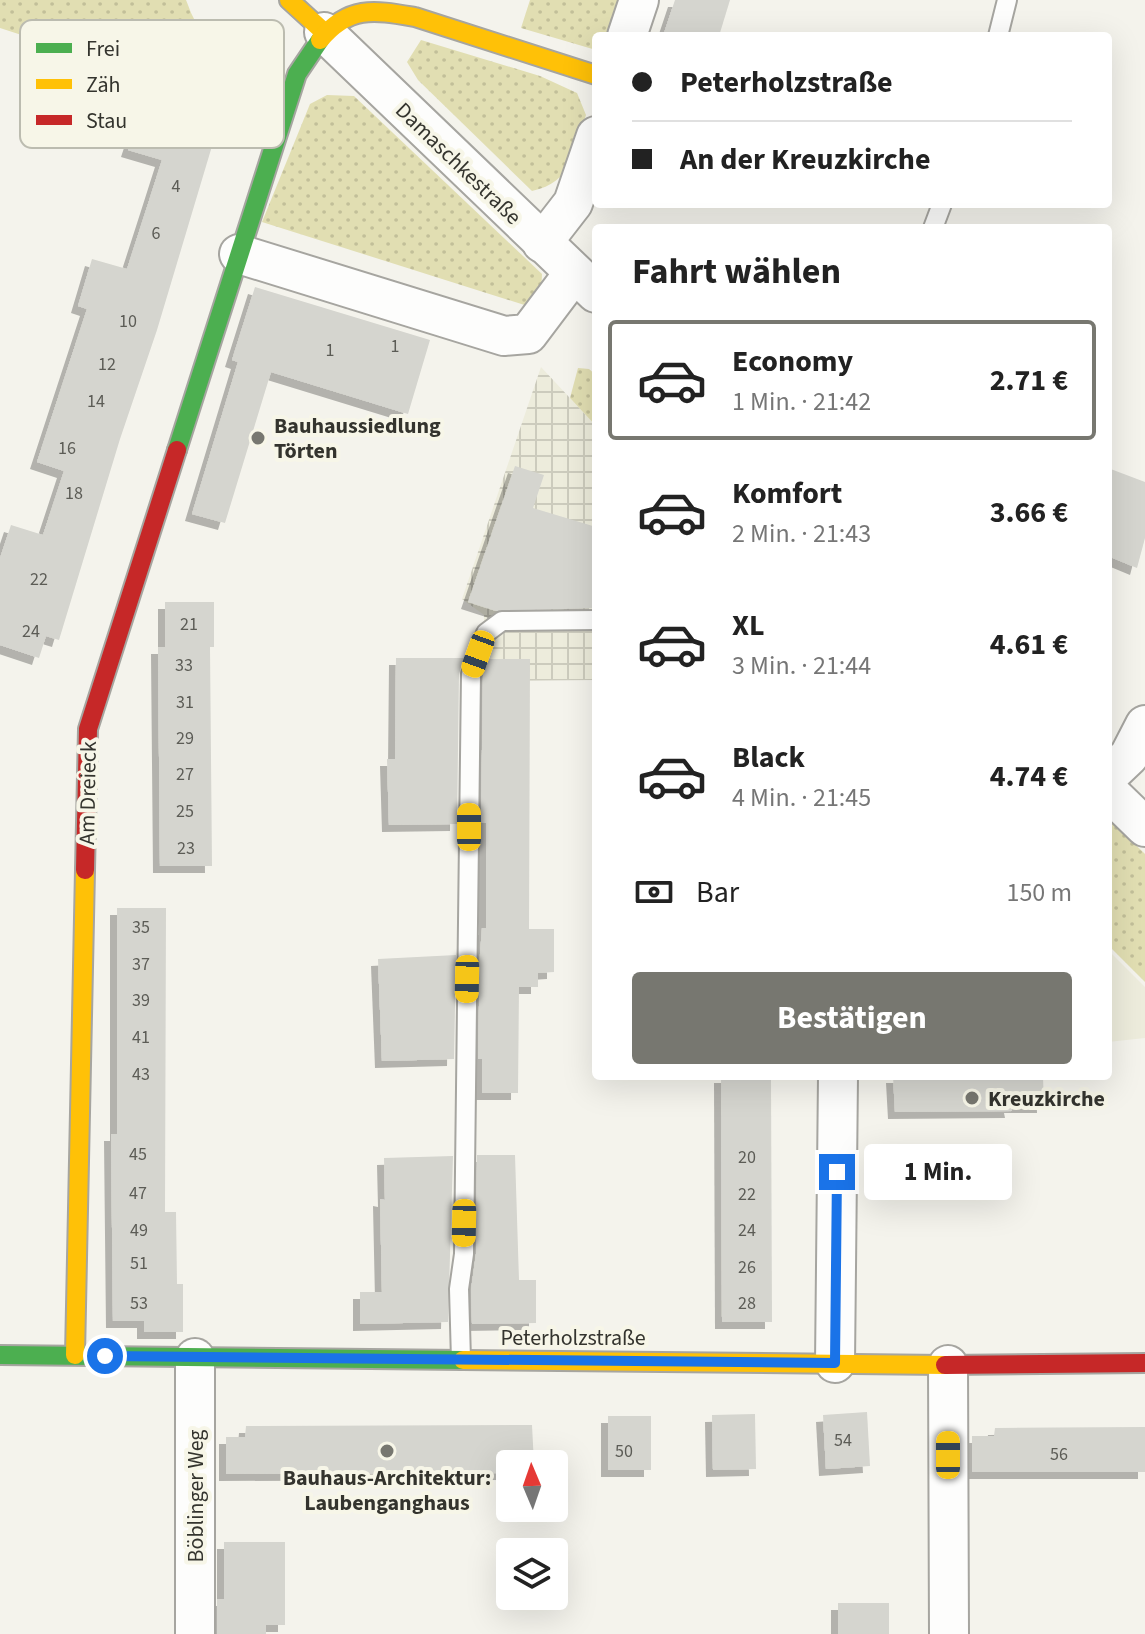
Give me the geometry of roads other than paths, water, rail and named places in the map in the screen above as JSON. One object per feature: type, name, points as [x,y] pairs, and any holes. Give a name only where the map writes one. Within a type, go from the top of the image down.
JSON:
[{"type":"street","name":"Damaschkestraße","points":[[289,0],[585,283]]},
{"type":"street","points":[[628,32],[639,0]]},
{"type":"street","points":[[324,32],[348,12],[395,13],[592,74]]},
{"type":"street","name":"Am Dreieck","points":[[284,114],[297,74],[324,32]]},
{"type":"street","name":"Am Dreieck","points":[[75,1355],[88,729],[273,148]]},
{"type":"street","points":[[542,243],[573,203],[592,148]]},
{"type":"street","points":[[239,254],[504,336],[528,334],[585,283]]},
{"type":"street","points":[[1112,772],[1129,756],[1145,725]]},
{"type":"street","points":[[1112,795],[1145,827]]},
{"type":"street","points":[[835,1363],[838,1080]]},
{"type":"street","name":"Peterholzstraße","points":[[0,1355],[948,1365],[1145,1363]]},
{"type":"street","name":"Böblinger Weg","points":[[195,1358],[195,1634]]},
{"type":"street","points":[[948,1365],[949,1634]]},
{"type":"lane","points":[[999,32],[1007,0]]},
{"type":"lane","points":[[461,1360],[459,1289],[464,1254],[471,674],[486,633],[502,621],[592,620]]},
{"type":"place","name":"Bauhaussiedlung Törten","points":[[258,438]]},
{"type":"place","name":"Kreuzkirche","points":[[972,1098]]},
{"type":"place","name":"Bauhaus-Architektur: Laubenganghaus","points":[[387,1451]]}]
